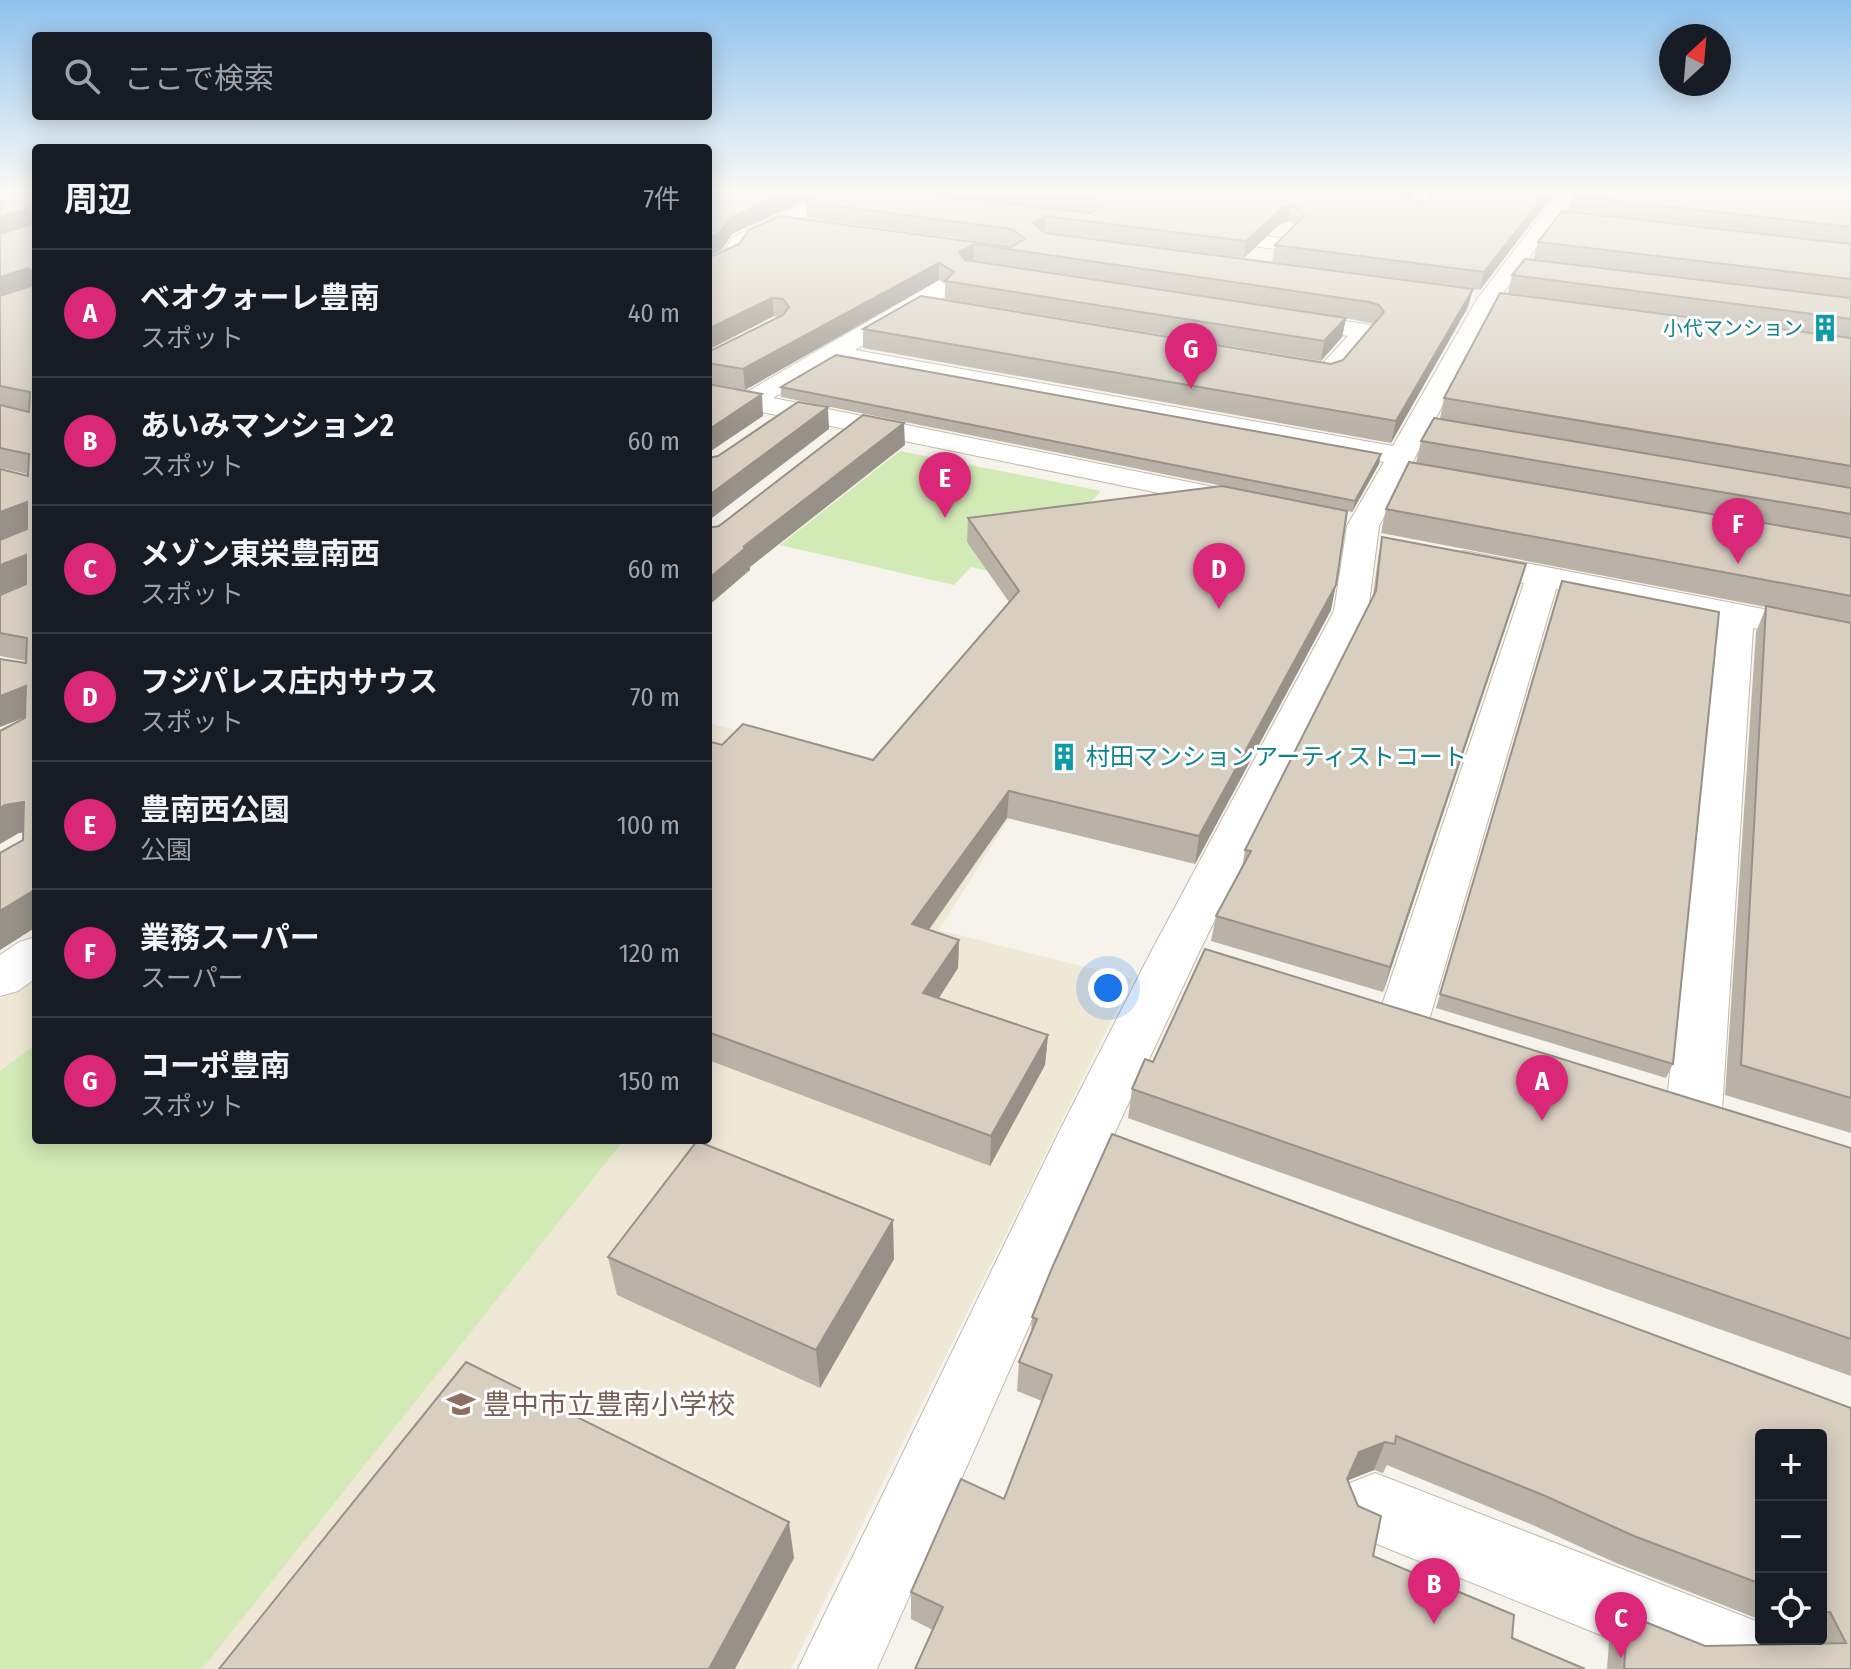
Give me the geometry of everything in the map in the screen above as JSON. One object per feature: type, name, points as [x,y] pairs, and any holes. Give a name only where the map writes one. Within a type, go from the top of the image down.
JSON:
[{"type":"street","points":[[748,402],[916,304],[958,270]]},
{"type":"street","points":[[997,270],[1020,278]]},
{"type":"street","points":[[837,1669],[1111,1138],[1199,957],[1351,611],[1361,533],[1417,452],[1504,283],[1514,270]]},
{"type":"street","points":[[916,304],[947,309]]},
{"type":"street","points":[[1255,314],[1365,331],[1328,373],[1267,363]]},
{"type":"street","points":[[833,353],[1417,452]]},
{"type":"street","points":[[712,394],[1271,507]]},
{"type":"street","points":[[768,428],[792,412]]},
{"type":"street","points":[[831,444],[856,425]]},
{"type":"street","points":[[1436,555],[1851,637]]},
{"type":"street","points":[[1403,1020],[1543,576]]},
{"type":"street","points":[[1693,1110],[1736,614]]},
{"type":"street","points":[[0,979],[32,957]]},
{"type":"street","points":[[1375,1508],[1779,1669]]},
{"type":"shaded area","name":"豊中市立豊南小学校","points":[[712,724],[1019,802],[939,930],[1132,979],[791,1669],[0,1669],[0,999],[32,977],[32,1144],[712,1144]]},
{"type":"green space","points":[[900,451],[1101,491],[1019,578],[971,567],[954,585],[780,545]]},
{"type":"green space","points":[[32,1047],[32,1144],[621,1144],[202,1669],[0,1669],[0,1071]]},
{"type":"building","points":[[0,270],[22,270],[0,277]]},
{"type":"building","points":[[712,270],[926,270],[743,369],[712,364],[712,350],[783,315],[789,307],[783,299],[772,298],[712,327]]},
{"type":"building","points":[[950,270],[1030,270],[1346,318],[1324,341],[945,281],[954,272]]},
{"type":"building","points":[[1150,270],[1327,270],[1473,289],[1396,421],[863,329],[921,296],[1331,364],[1343,360],[1384,312],[1379,305]]},
{"type":"building","points":[[1516,270],[1616,270],[1851,298],[1851,319],[1512,275]]},
{"type":"building","points":[[1774,270],[1851,270],[1851,279]]},
{"type":"building","points":[[32,271],[32,891],[0,911],[0,853],[23,840],[24,802],[0,808],[0,731],[25,718],[26,686],[0,696],[0,659],[26,663],[27,638],[0,633],[0,595],[26,584],[26,555],[0,565],[0,540],[27,529],[27,502],[0,512],[0,469],[28,476],[29,454],[0,448],[0,405],[29,412],[30,392],[0,386],[0,296],[31,286]]},
{"type":"building","points":[[1500,293],[1851,338],[1851,466],[1444,398]]},
{"type":"building","points":[[836,355],[1381,454],[1355,501],[781,387]]},
{"type":"building","points":[[712,385],[762,394],[712,427]]},
{"type":"building","points":[[798,402],[828,407],[712,493],[712,457]]},
{"type":"building","points":[[863,415],[904,423],[743,547],[748,546],[712,576],[712,527],[719,526]]},
{"type":"building","points":[[1434,418],[1851,488],[1851,514],[1421,441]]},
{"type":"building","points":[[1409,462],[1851,538],[1851,596],[1386,509]]},
{"type":"building","points":[[1222,486],[1347,511],[1336,585],[1199,836],[1009,791],[912,924],[959,940],[923,993],[1048,1035],[991,1136],[712,1033],[712,742],[722,745],[743,724],[873,760],[1019,591],[968,518]]},
{"type":"building","points":[[1382,537],[1526,564],[1390,967],[1216,916],[1251,851],[1245,850],[1376,591]]},
{"type":"building","points":[[1562,581],[1719,612],[1673,1064],[1440,994]]},
{"type":"building","points":[[1766,606],[1851,623],[1851,1098],[1741,1065]]},
{"type":"building","points":[[1205,949],[1851,1148],[1851,1339],[1132,1089],[1145,1059],[1153,1062]]},
{"type":"building","points":[[1112,1134],[1851,1408],[1851,1669],[1624,1669],[1628,1615],[1705,1646],[1846,1643],[1830,1612],[1827,1612],[1827,1429],[1755,1429],[1755,1582],[1634,1536],[1543,1495],[1396,1436],[1395,1444],[1385,1442],[1359,1452],[1347,1479],[1358,1506],[1381,1516],[1373,1556],[1514,1615],[1512,1638],[1585,1669],[915,1669],[943,1607],[911,1592],[961,1479],[1004,1499],[1052,1375],[1019,1362],[1037,1319],[1032,1317]]},
{"type":"building","points":[[695,1144],[704,1144],[893,1220],[816,1350],[608,1257]]},
{"type":"building","points":[[466,1362],[789,1522],[709,1669],[219,1669]]},
{"type":"place","name":"小代マンション","points":[[1825,328]]},
{"type":"place","name":"コーポ豊南","points":[[1191,389]]},
{"type":"place","name":"豊南西公園","points":[[945,518]]},
{"type":"place","name":"業務スーパー","points":[[1738,564]]},
{"type":"place","name":"フジパレス庄内サウス","points":[[1219,609]]},
{"type":"place","name":"村田マンションアーティストコート","points":[[1064,757]]},
{"type":"place","name":"ベオクォーレ豊南","points":[[1542,1121]]},
{"type":"place","name":"豊中市立豊南小学校","points":[[461,1404]]},
{"type":"place","name":"あいみマンション2","points":[[1434,1624]]},
{"type":"place","name":"メゾン東栄豊南西","points":[[1621,1658]]}]
